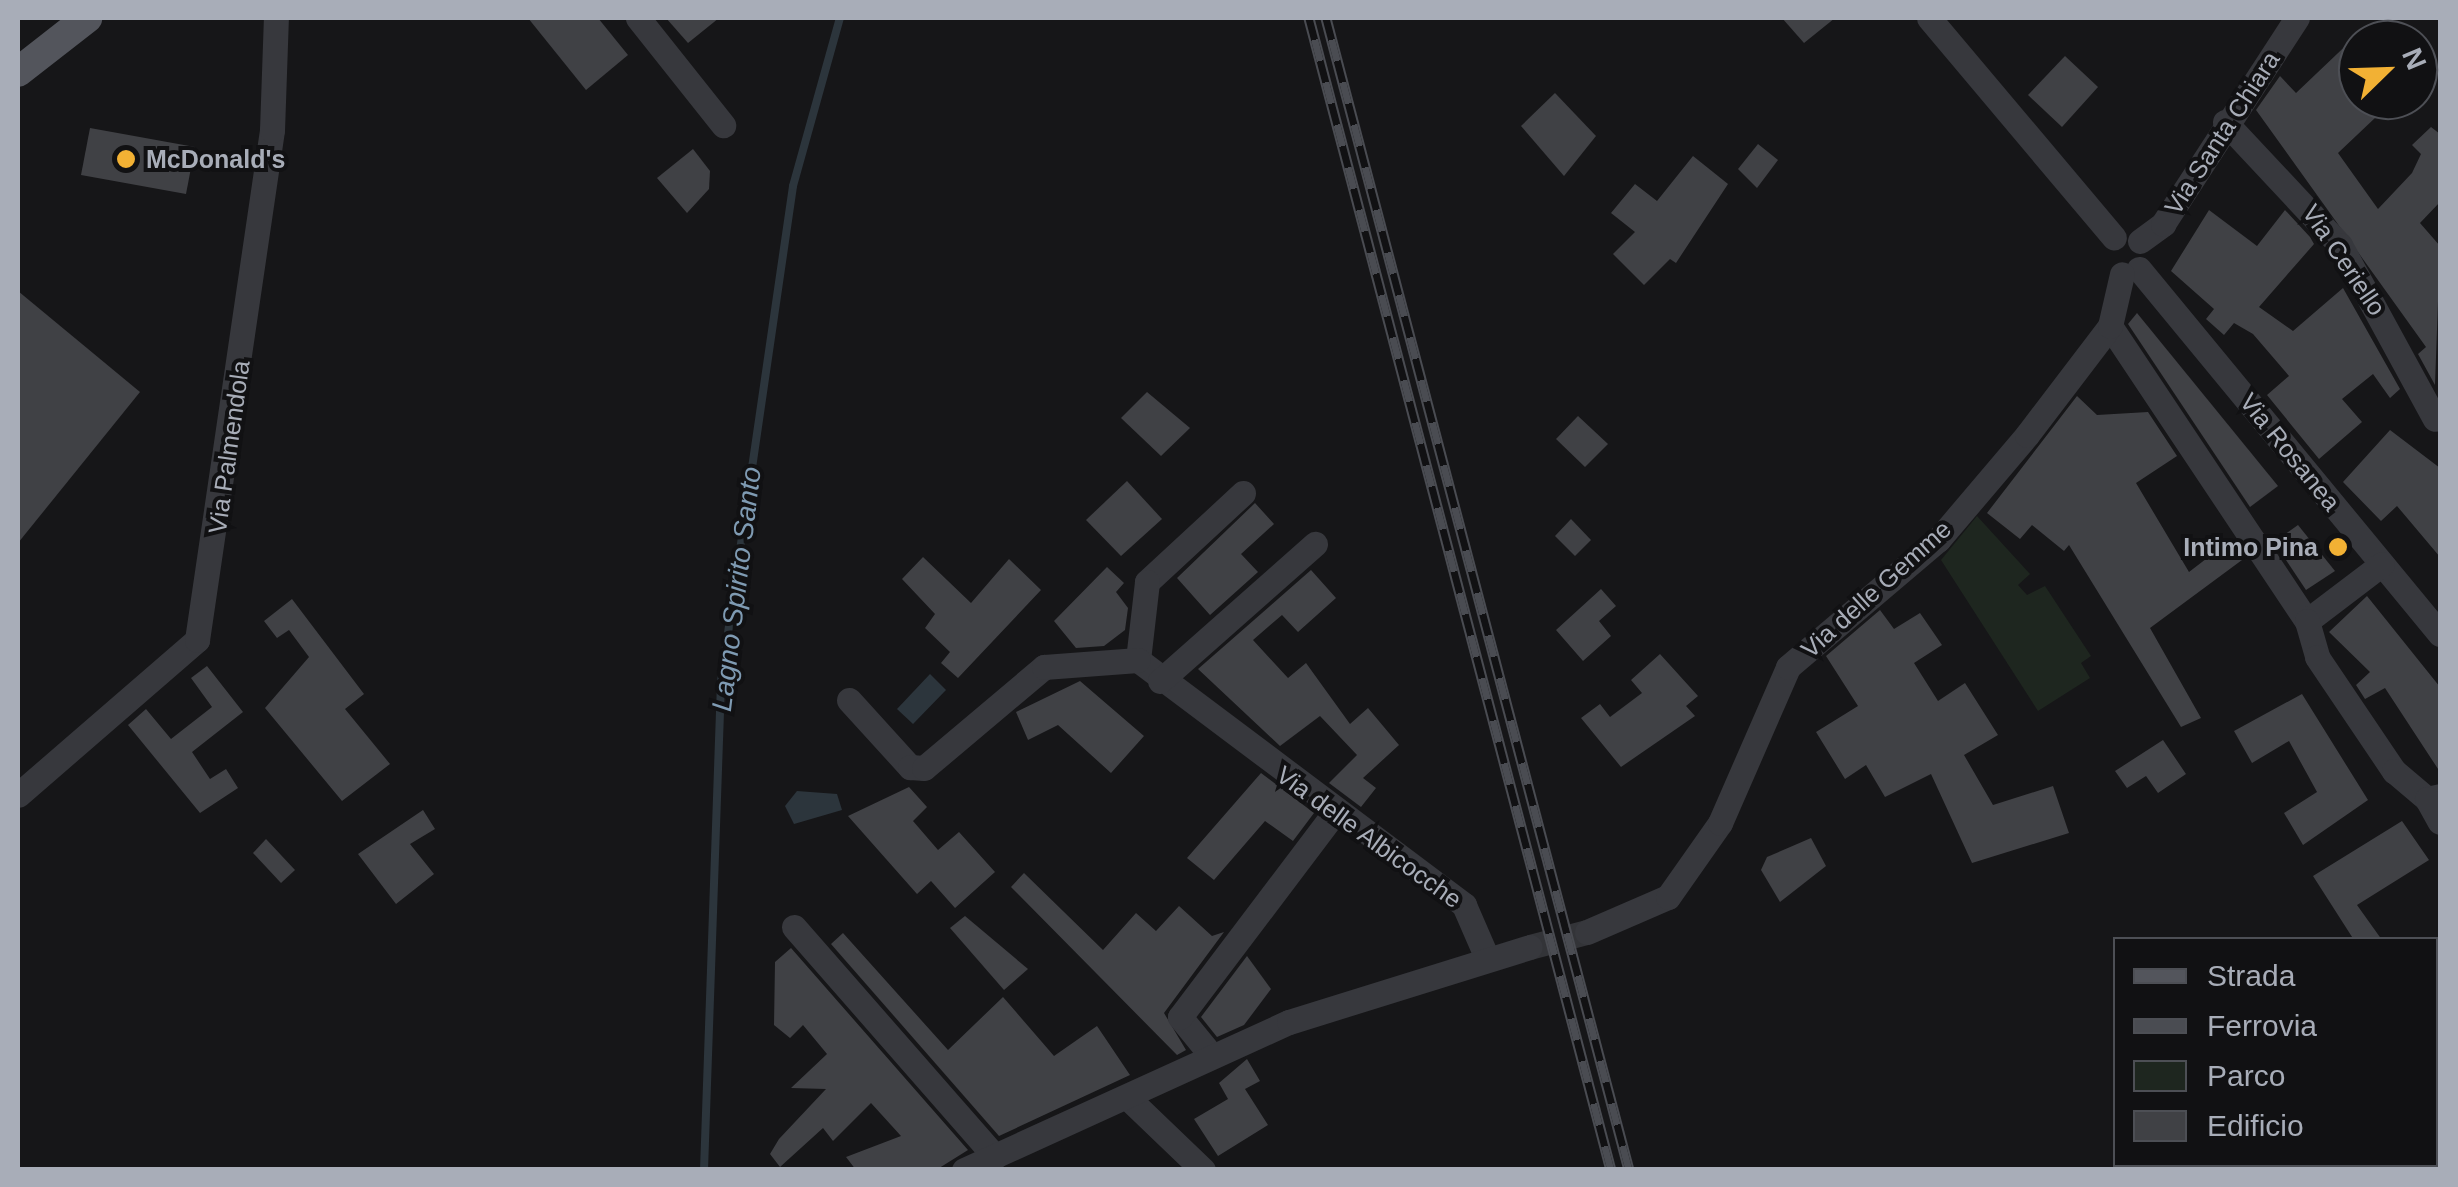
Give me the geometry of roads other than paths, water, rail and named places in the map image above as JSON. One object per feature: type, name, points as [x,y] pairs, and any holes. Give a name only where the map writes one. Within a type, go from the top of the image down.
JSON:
[{"type":"main road","points":[[18,72],[87,18]]},
{"type":"street","name":"Via Palmendola","points":[[18,795],[197,640],[272,130],[276,18]]},
{"type":"street","points":[[638,18],[723,126]]},
{"type":"street","points":[[1929,18],[2127,240],[2131,272],[2107,262],[2127,240]]},
{"type":"street","name":"Via Santa Chiara","points":[[2127,240],[2163,224],[2224,122],[2297,18]]},
{"type":"street","name":"Via Ceriello","points":[[2224,122],[2340,244],[2435,420]]},
{"type":"street","name":"Via delle Gemme","points":[[1586,932],[1668,898],[1720,823],[1788,667],[1938,540],[2110,326],[2131,272]]},
{"type":"street","name":"Via Rosanea","points":[[2131,272],[2440,634]]},
{"type":"street","points":[[2110,326],[2307,621],[2317,657],[2394,771],[2436,806]]},
{"type":"street","points":[[849,700],[910,767],[924,768],[1044,667],[1138,660],[1147,582],[1243,493]]},
{"type":"street","points":[[1160,682],[1315,544]]},
{"type":"street","points":[[2307,621],[2382,564]]},
{"type":"street","name":"Via delle Albicocche","points":[[1138,660],[1160,682],[1464,905],[1487,958]]},
{"type":"street","points":[[1211,1055],[1180,1018],[1335,812]]},
{"type":"street","points":[[794,927],[996,1157]]},
{"type":"street","points":[[964,1170],[1128,1098],[1211,1055],[1369,992],[1530,947]]},
{"type":"street","points":[[1128,1098],[1202,1170]]},
{"type":"waterway","name":"Lagno Spirito Santo","points":[[704,1170],[721,681],[793,186],[840,18]]},
{"type":"tunnel","points":[[1530,947],[1587,932]]},
{"type":"railway","points":[[1309,18],[1611,1170]]},
{"type":"railway","points":[[1326,18],[1629,1170]]},
{"type":"place","name":"McDonald's","points":[[126,159]]},
{"type":"place","name":"Intimo Pina","points":[[2338,547]]}]
